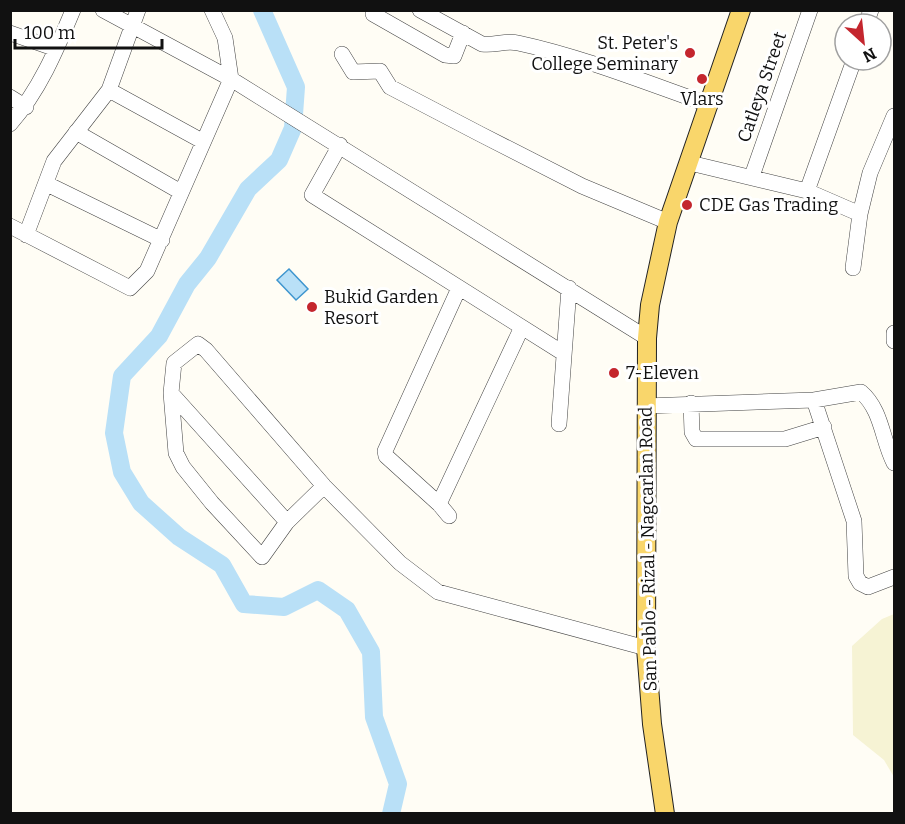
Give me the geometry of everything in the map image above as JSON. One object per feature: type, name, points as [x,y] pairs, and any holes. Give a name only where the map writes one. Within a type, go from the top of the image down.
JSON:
[{"type":"main road","name":"San Pablo - Rizal - Nagcarlan Road","points":[[665,813],[652,724],[646,648],[645,406],[650,305],[668,222],[741,10]]},
{"type":"street","points":[[10,124],[26,106],[56,49],[73,10]]},
{"type":"street","points":[[103,10],[135,17],[647,338]]},
{"type":"street","points":[[10,226],[130,288],[147,271],[162,240],[180,191],[231,79],[225,38],[212,10]]},
{"type":"street","points":[[420,10],[492,46],[504,41],[553,51],[710,105]]},
{"type":"street","name":"Catleya Street","points":[[752,176],[810,10]]},
{"type":"street","points":[[373,14],[445,55],[454,56],[463,33]]},
{"type":"street","points":[[26,235],[47,184],[54,160],[109,90],[135,17]]},
{"type":"street","points":[[10,33],[56,49]]},
{"type":"street","points":[[342,54],[353,72],[380,70],[390,87],[450,119],[582,186],[668,222]]},
{"type":"street","points":[[807,191],[850,72]]},
{"type":"street","points":[[109,90],[202,141]]},
{"type":"street","points":[[10,97],[26,106]]},
{"type":"street","points":[[853,268],[860,214],[870,173],[894,116]]},
{"type":"street","points":[[76,132],[180,191]]},
{"type":"street","points":[[340,145],[312,195],[563,353]]},
{"type":"street","points":[[690,163],[807,191],[860,214]]},
{"type":"street","points":[[47,184],[162,240]]},
{"type":"street","points":[[459,288],[385,451],[386,456],[444,510],[521,328]]},
{"type":"street","points":[[559,424],[569,288]]},
{"type":"street","points":[[894,333],[894,341]]},
{"type":"street","points":[[324,486],[287,522],[262,556],[212,503],[183,467],[176,453],[171,393],[174,363],[198,344],[206,350],[324,486],[400,563],[438,592],[646,648]]},
{"type":"street","points":[[645,406],[814,400],[861,392],[869,399],[877,414],[894,463]]},
{"type":"street","points":[[171,393],[287,522]]},
{"type":"street","points":[[814,400],[854,522],[856,576],[860,583],[868,587],[894,577]]},
{"type":"street","points":[[691,403],[692,432],[696,439],[785,439],[824,427]]},
{"type":"shaded area","points":[[894,614],[894,777],[884,760],[853,735],[852,646],[882,619]]},
{"type":"water","points":[[289,269],[308,289],[296,300],[277,280]]},
{"type":"waterway","points":[[262,10],[296,87],[293,128],[279,160],[248,189],[208,258],[187,284],[159,336],[122,376],[114,433],[122,472],[141,503],[179,537],[222,565],[244,604],[284,607],[318,590],[347,610],[371,652],[374,717],[398,784],[391,814]]},
{"type":"place","name":"St. Peter's College Seminary","points":[[690,53]]},
{"type":"place","name":"Vlars","points":[[702,79]]},
{"type":"place","name":"CDE Gas Trading","points":[[687,205]]},
{"type":"place","name":"Bukid Garden Resort","points":[[312,307]]},
{"type":"place","name":"7-Eleven","points":[[614,373]]}]
